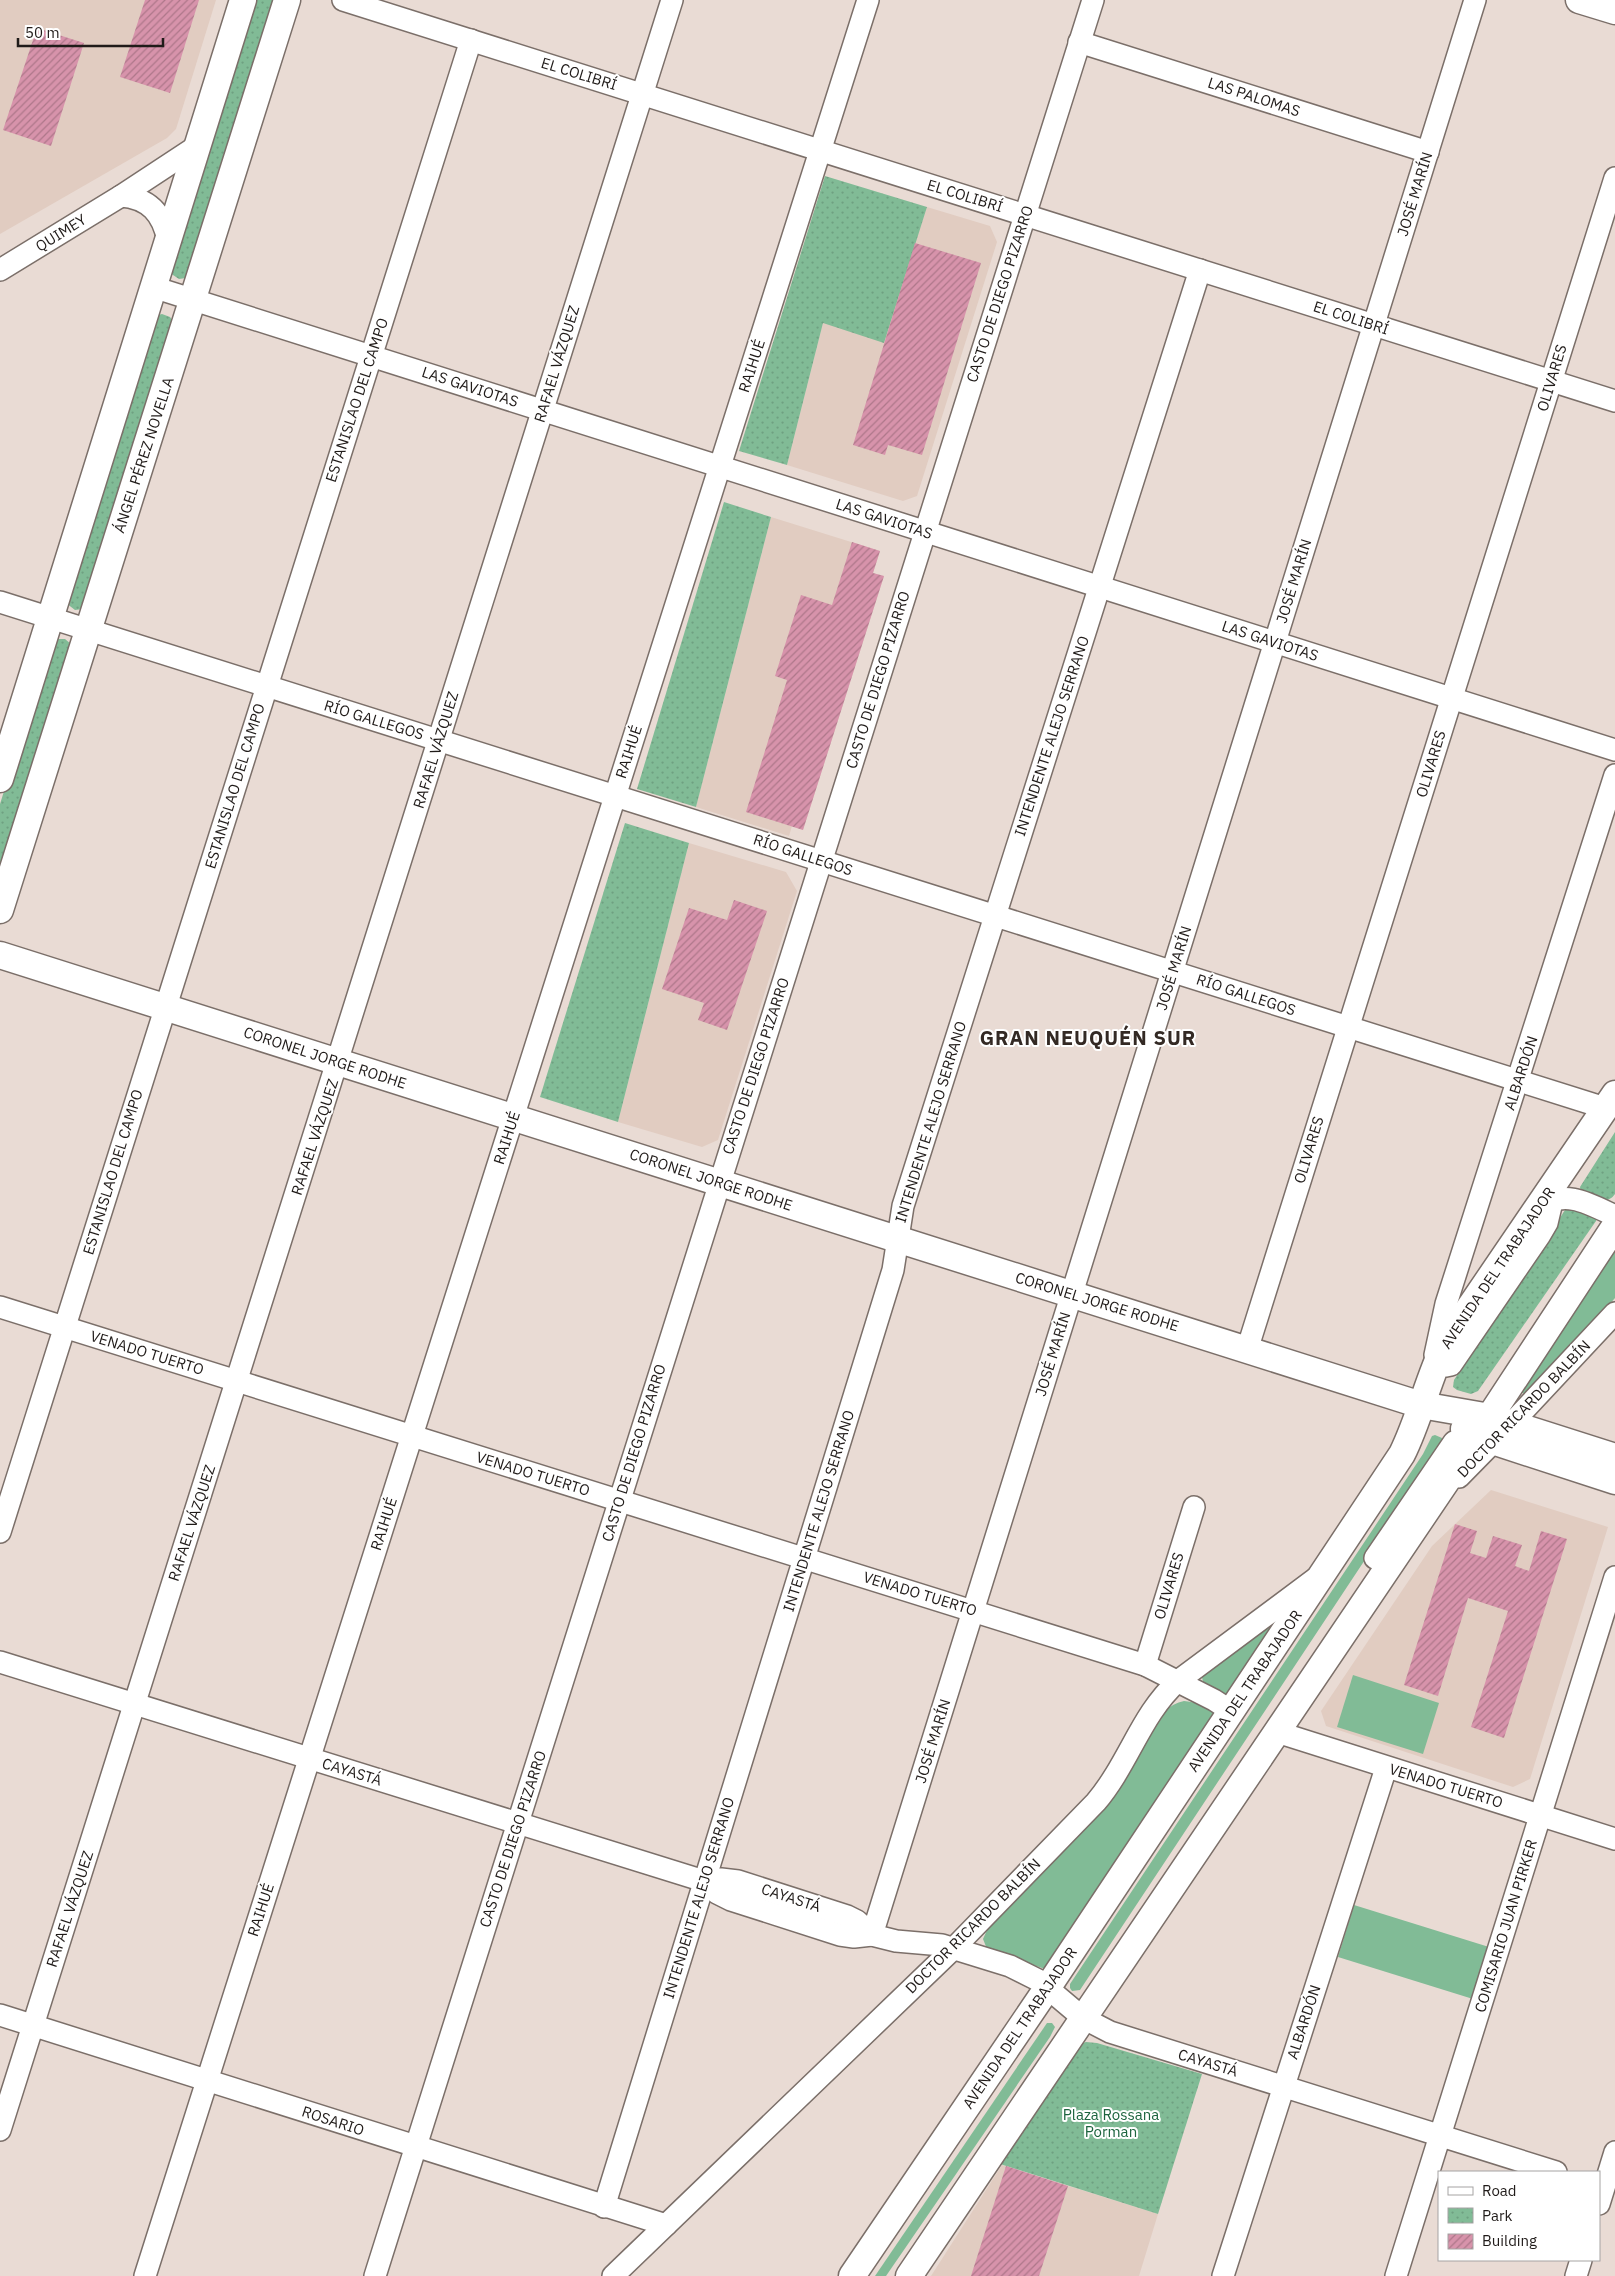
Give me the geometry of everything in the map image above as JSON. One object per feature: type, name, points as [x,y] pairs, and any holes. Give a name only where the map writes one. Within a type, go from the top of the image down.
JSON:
[{"type":"main road","points":[[0,779],[243,0]]},
{"type":"main road","name":"ÁNGEL PÉREZ NOVELLA","points":[[0,910],[287,0]]},
{"type":"main road","points":[[1579,0],[1615,11]]},
{"type":"main road","name":"CORONEL JORGE RODHE","points":[[0,955],[1421,1405],[1493,1430],[1615,1480]]},
{"type":"main road","name":"AVENIDA DEL TRABAJADOR","points":[[852,2276],[1048,1987],[1402,1454],[1421,1405],[1442,1369],[1455,1328],[1610,1101]]},
{"type":"main road","points":[[909,2276],[1432,1504],[1493,1430],[1615,1226]]},
{"type":"main road","name":"CORONEL JORGE RODHE","points":[[1493,1430],[1615,1457]]},
{"type":"street","name":"EL COLIBRÍ","points":[[343,0],[1615,401]]},
{"type":"street","name":"RAFAEL VÁZQUEZ","points":[[0,2130],[672,0]]},
{"type":"street","name":"RAIHUÉ","points":[[145,2276],[868,0]]},
{"type":"street","name":"CASTO DE DIEGO PIZARRO","points":[[375,2276],[1093,0]]},
{"type":"street","name":"JOSÉ MARÍN","points":[[872,1935],[1475,0]]},
{"type":"street","name":"ESTANISLAO DEL CAMPO","points":[[0,1532],[471,40]]},
{"type":"street","name":"LAS PALOMAS","points":[[1079,42],[1428,152]]},
{"type":"street","name":"QUIMEY","points":[[0,270],[121,196],[197,146]]},
{"type":"street","name":"OLIVARES","points":[[1247,1350],[1615,178]]},
{"type":"street","points":[[121,196],[139,198],[147,202],[161,218],[168,241]]},
{"type":"street","name":"INTENDENTE ALEJO SERRANO","points":[[604,2207],[893,1270],[903,1206],[1200,270]]},
{"type":"street","name":"LAS GAVIOTAS","points":[[153,287],[1615,750]]},
{"type":"street","name":"RÍO GALLEGOS","points":[[0,602],[1518,1081],[1610,1101]]},
{"type":"street","name":"ALBARDÓN","points":[[1442,1369],[1446,1304],[1615,775]]},
{"type":"street","points":[[1534,1212],[1551,1201],[1567,1198],[1580,1200],[1615,1216]]},
{"type":"street","points":[[1442,1369],[1446,1366],[1445,1360],[1551,1206],[1547,1223],[1540,1236],[1442,1369]]},
{"type":"street","name":"VENADO TUERTO","points":[[0,1307],[1145,1665],[1231,1711]]},
{"type":"street","name":"DOCTOR RICARDO BALBÍN","points":[[1493,1430],[1615,1313]]},
{"type":"street","points":[[1452,1443],[1458,1443],[1459,1448],[1382,1562],[1375,1558],[1452,1443]]},
{"type":"street","name":"OLIVARES","points":[[1145,1665],[1194,1507]]},
{"type":"street","name":"DOCTOR RICARDO BALBÍN","points":[[613,2276],[954,1948],[1106,1791],[1124,1763],[1151,1711],[1162,1696],[1178,1681],[1323,1573]]},
{"type":"street","name":"COMISARIO JUAN PIRKER","points":[[1396,2276],[1615,1577]]},
{"type":"street","name":"CAYASTÁ","points":[[0,1662],[704,1881],[721,1879],[738,1881],[852,1918],[872,1935],[896,1941],[954,1948],[1018,1970],[1048,1987],[1083,2018],[1110,2032],[1553,2171]]},
{"type":"street","name":"VENADO TUERTO","points":[[1277,1732],[1615,1839]]},
{"type":"street","name":"ALBARDÓN","points":[[1223,2276],[1386,1768]]},
{"type":"street","name":"ROSARIO","points":[[0,2015],[666,2225]]},
{"type":"street","points":[[1604,2192],[1615,2152]]},
{"type":"street","points":[[1576,2276],[1581,2261]]},
{"type":"shaded area","points":[[0,0],[216,0],[176,129],[167,138],[0,234]]},
{"type":"shaded area","points":[[927,207],[990,226],[997,242],[917,496],[903,501],[787,465],[823,323],[915,243]]},
{"type":"shaded area","points":[[771,517],[880,551],[873,573],[884,576],[803,830],[792,826],[789,836],[696,807]]},
{"type":"shaded area","points":[[689,843],[786,872],[797,891],[718,1140],[702,1147],[618,1122]]},
{"type":"shaded area","points":[[1491,1490],[1608,1527],[1530,1779],[1513,1787],[1326,1726],[1321,1711],[1432,1546]]},
{"type":"shaded area","points":[[1002,2165],[1158,2214],[1139,2276],[931,2276]]},
{"type":"green space","points":[[253,0],[274,0],[186,278],[179,279],[170,273]]},
{"type":"green space","points":[[825,176],[927,207],[884,343],[823,323],[787,465],[739,451]]},
{"type":"green space","points":[[162,314],[170,317],[174,323],[83,609],[75,610],[66,603],[158,315]]},
{"type":"green space","points":[[724,502],[771,517],[696,807],[637,789]]},
{"type":"green space","points":[[57,639],[65,639],[71,644],[0,885],[0,804],[50,645]]},
{"type":"green space","points":[[625,823],[689,843],[618,1122],[540,1097]]},
{"type":"green space","points":[[1615,1132],[1615,1194],[1607,1200],[1603,1200],[1581,1192],[1580,1187]]},
{"type":"green space","points":[[1567,1207],[1597,1217],[1596,1221],[1478,1391],[1471,1394],[1457,1390],[1453,1387],[1454,1380]]},
{"type":"green space","points":[[1615,1240],[1615,1298],[1538,1385],[1525,1394],[1520,1392]]},
{"type":"green space","points":[[1435,1435],[1442,1438],[1441,1445],[1080,1990],[1072,1991],[1070,1984],[1423,1454],[1432,1436]]},
{"type":"green space","points":[[1285,1615],[1228,1694],[1224,1695],[1203,1682],[1202,1677],[1206,1672]]},
{"type":"green space","points":[[1353,1675],[1439,1703],[1423,1754],[1337,1727]]},
{"type":"green space","points":[[1184,1701],[1205,1706],[1214,1714],[1045,1969],[987,1949],[983,1939],[988,1928],[1113,1797],[1152,1727],[1161,1715],[1172,1706]]},
{"type":"green space","points":[[1354,1905],[1489,1947],[1473,1999],[1338,1957]]},
{"type":"green space","points":[[1047,2023],[1052,2023],[1055,2027],[1050,2037],[886,2276],[875,2276]]},
{"type":"green space","name":"Plaza Rossana Porman","points":[[1086,2042],[1097,2043],[1202,2074],[1158,2214],[997,2163],[1080,2044]]},
{"type":"building","points":[[145,0],[199,0],[170,93],[120,77]]},
{"type":"building","points":[[37,28],[84,43],[51,146],[3,130]]},
{"type":"building","points":[[915,243],[981,263],[922,455],[888,445],[885,455],[853,445]]},
{"type":"building","points":[[852,542],[880,551],[873,573],[884,576],[803,830],[746,812],[787,680],[775,676],[801,595],[832,605]]},
{"type":"building","points":[[734,900],[767,911],[727,1030],[698,1020],[704,1003],[662,989],[689,908],[727,920]]},
{"type":"building","points":[[1455,1524],[1477,1531],[1470,1553],[1486,1558],[1493,1536],[1522,1545],[1515,1566],[1529,1571],[1541,1531],[1567,1539],[1504,1738],[1471,1727],[1508,1611],[1468,1598],[1438,1696],[1404,1685]]},
{"type":"building","points":[[1006,2166],[1068,2186],[1039,2276],[971,2276]]},
{"type":"district","name":"GRAN NEUQUÉN SUR","points":[[1088,1038]]}]
